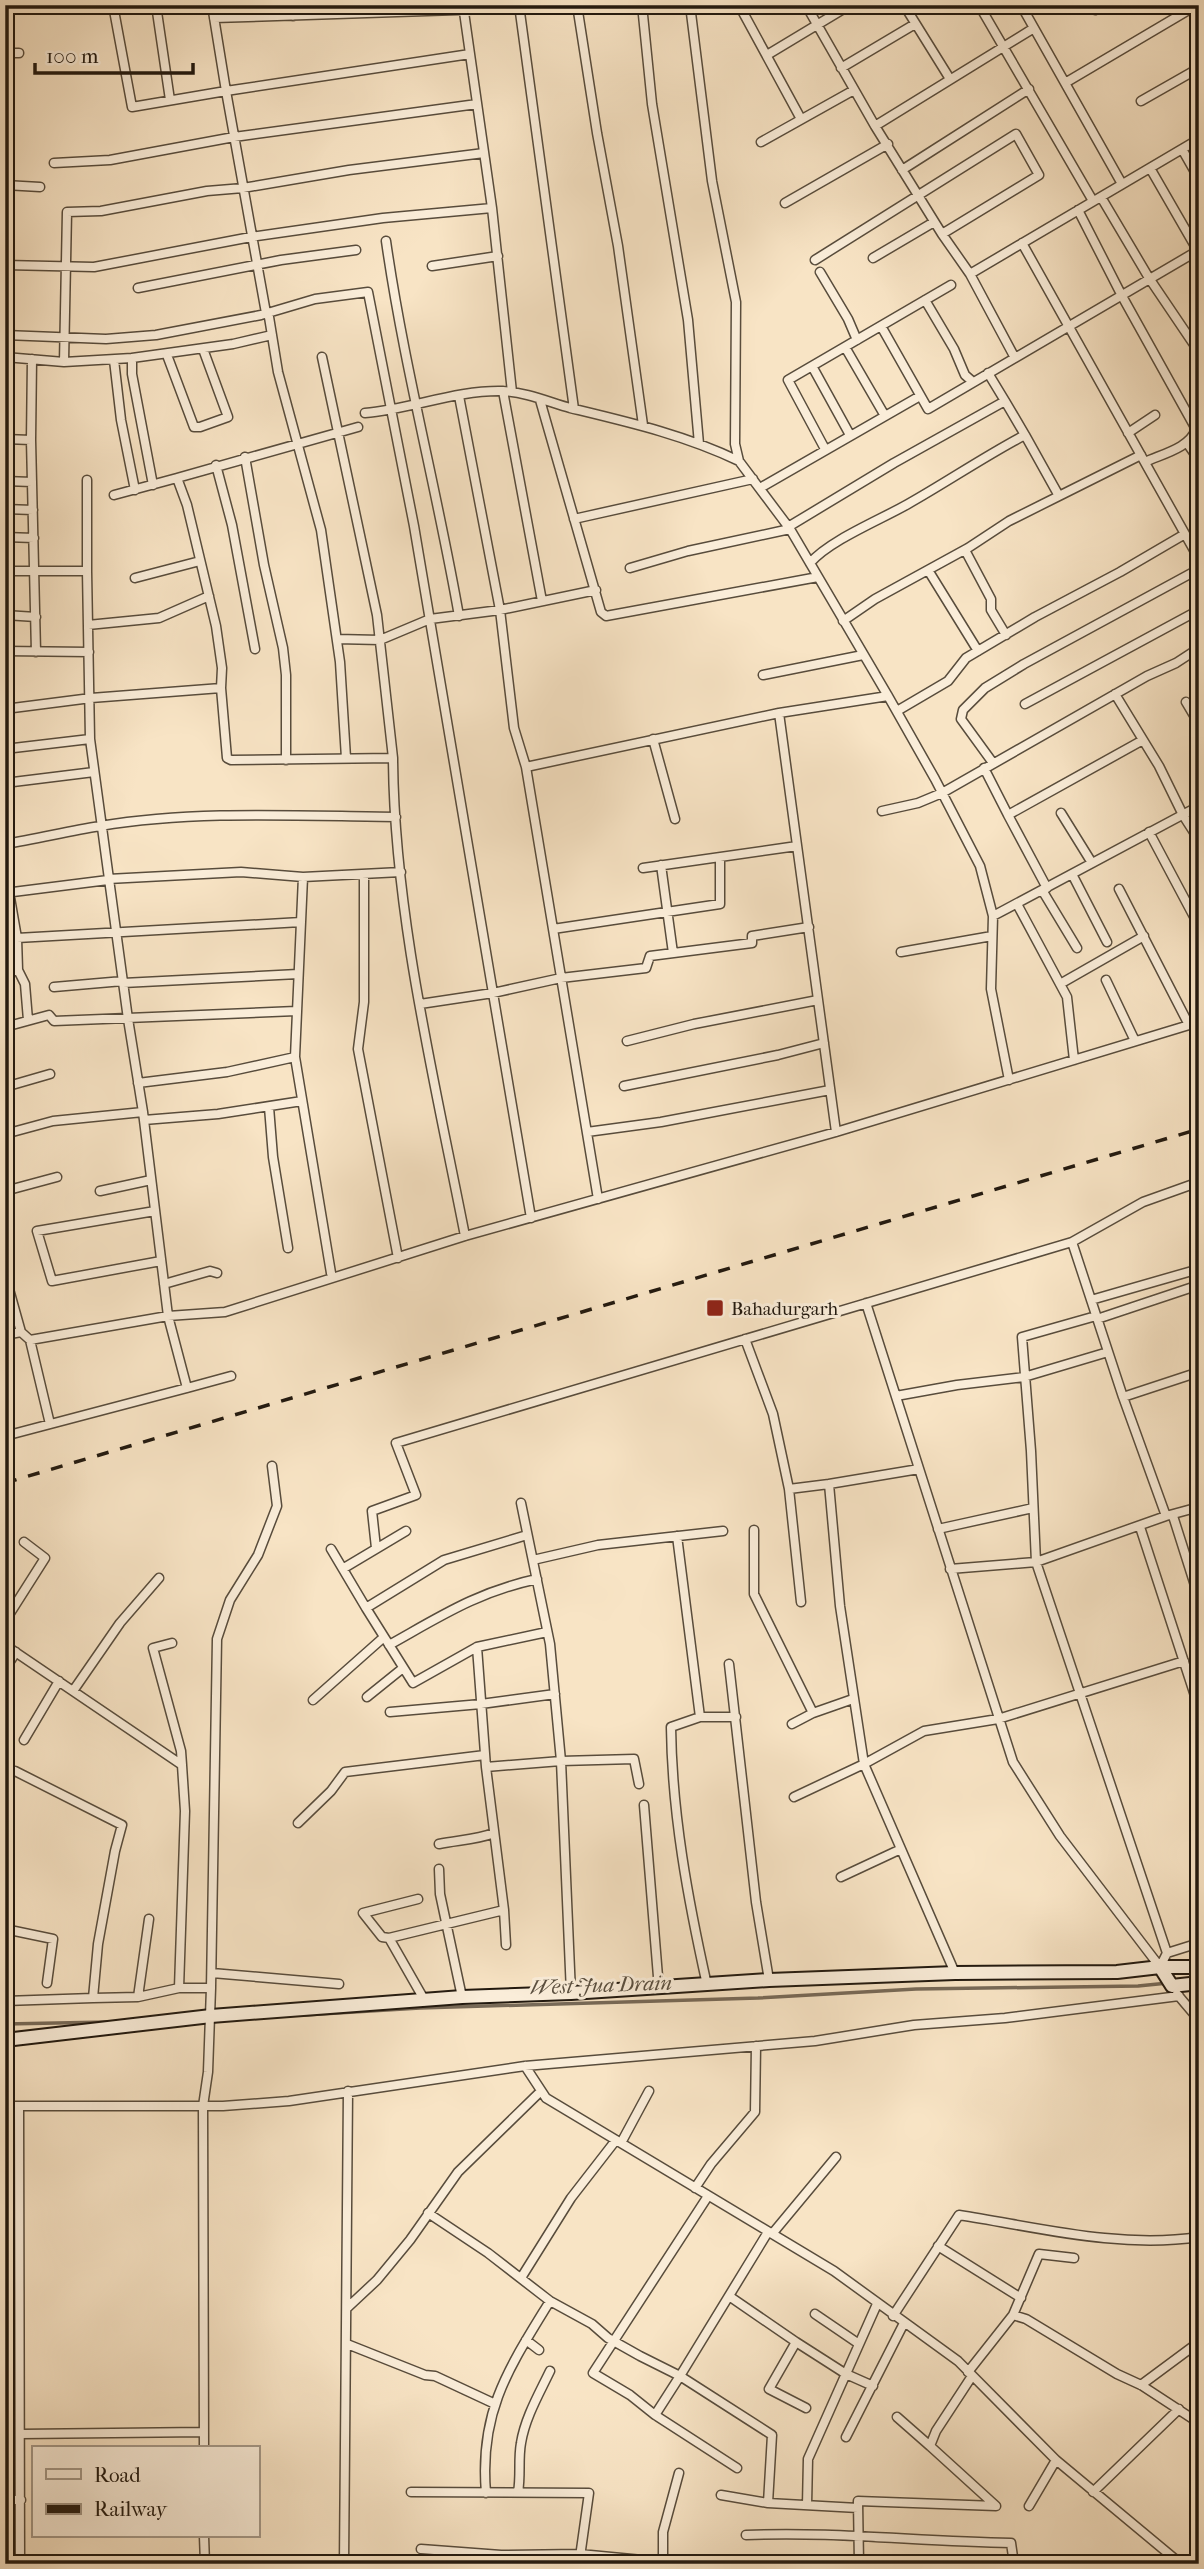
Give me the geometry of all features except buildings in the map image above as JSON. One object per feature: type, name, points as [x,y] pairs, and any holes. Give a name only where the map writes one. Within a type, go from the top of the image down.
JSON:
[{"type":"main road","points":[[1160,1967],[1175,1991],[1199,1983]]},
{"type":"main road","points":[[5,2040],[211,2016],[462,1997],[659,1989],[769,1980],[955,1973],[1117,1972],[1160,1967],[1199,1967]]},
{"type":"street","points":[[113,5],[132,107],[470,54]]},
{"type":"street","points":[[156,5],[170,100]]},
{"type":"street","points":[[212,5],[251,237],[278,373],[320,530],[344,701],[345,758]]},
{"type":"street","points":[[242,5],[243,17]]},
{"type":"street","points":[[292,5],[293,16]]},
{"type":"street","points":[[577,5],[618,246],[643,425]]},
{"type":"street","points":[[642,5],[652,104],[688,320],[699,444]]},
{"type":"street","points":[[690,5],[712,181],[736,302],[734,444],[739,461],[789,528],[810,563],[897,711],[980,866],[993,916],[991,989],[1009,1080]]},
{"type":"street","points":[[739,5],[801,119]]},
{"type":"street","points":[[806,5],[875,126],[934,222],[970,274],[1015,358]]},
{"type":"street","points":[[767,55],[849,5]]},
{"type":"street","points":[[904,5],[950,79]]},
{"type":"street","points":[[979,5],[1097,199],[1199,352]]},
{"type":"street","points":[[1021,5],[1122,184]]},
{"type":"street","points":[[1065,83],[1197,5]]},
{"type":"street","points":[[214,18],[293,16],[345,10],[519,7],[574,409]]},
{"type":"street","points":[[463,8],[498,256],[507,392],[541,601]]},
{"type":"street","points":[[841,68],[915,24]]},
{"type":"street","points":[[875,126],[1034,28]]},
{"type":"street","points":[[5,53],[19,53]]},
{"type":"street","points":[[1141,101],[1199,68]]},
{"type":"street","points":[[902,170],[1029,89]]},
{"type":"street","points":[[761,142],[854,90]]},
{"type":"street","points":[[54,163],[110,160],[234,137],[477,104]]},
{"type":"street","points":[[814,260],[1016,134],[1039,175],[942,234]]},
{"type":"street","points":[[970,274],[1199,139]]},
{"type":"street","points":[[785,203],[888,144]]},
{"type":"street","points":[[1182,149],[1199,179]]},
{"type":"street","points":[[64,362],[68,212],[101,211],[207,191],[484,153]]},
{"type":"street","points":[[881,326],[928,409],[1070,327],[1198,251],[1150,168]]},
{"type":"street","points":[[5,185],[40,187]]},
{"type":"street","points":[[5,265],[94,267],[251,237],[383,218],[492,208]]},
{"type":"street","points":[[843,621],[876,598],[965,550],[1009,521],[1143,459],[1187,443],[1193,437],[1196,429],[1078,210]]},
{"type":"street","points":[[873,258],[934,222]]},
{"type":"street","points":[[386,241],[458,615]]},
{"type":"street","points":[[1022,243],[1199,559]]},
{"type":"street","points":[[138,288],[311,255],[356,250]]},
{"type":"street","points":[[432,266],[498,256]]},
{"type":"street","points":[[820,272],[848,319],[857,340]]},
{"type":"street","points":[[825,449],[788,380],[951,285]]},
{"type":"street","points":[[5,335],[106,339],[156,335],[266,313],[315,299],[368,292],[430,619],[531,1218]]},
{"type":"street","points":[[925,300],[954,349],[965,375],[974,382]]},
{"type":"street","points":[[5,357],[64,362],[114,360],[167,355],[272,335]]},
{"type":"street","points":[[845,347],[885,416]]},
{"type":"street","points":[[167,355],[194,427],[200,427],[228,417],[203,349]]},
{"type":"street","points":[[322,357],[354,499],[380,640],[393,758],[401,872],[420,1004],[465,1236]]},
{"type":"street","points":[[132,358],[132,374],[153,485]]},
{"type":"street","points":[[32,359],[31,440],[36,652]]},
{"type":"street","points":[[114,360],[121,420],[135,490]]},
{"type":"street","points":[[812,366],[850,435]]},
{"type":"street","points":[[988,373],[1059,496]]},
{"type":"street","points":[[365,413],[392,411],[459,396],[507,392],[643,425],[739,461]]},
{"type":"street","points":[[459,396],[500,610],[514,728],[526,767],[598,1199]]},
{"type":"street","points":[[760,488],[920,396]]},
{"type":"street","points":[[540,400],[601,612],[606,616],[818,577]]},
{"type":"street","points":[[630,568],[688,551],[789,528],[894,463],[1005,401]]},
{"type":"street","points":[[1128,433],[1155,415]]},
{"type":"street","points":[[114,495],[358,428]]},
{"type":"street","points":[[810,563],[826,550],[1025,435]]},
{"type":"street","points":[[5,439],[31,440]]},
{"type":"street","points":[[1187,443],[1199,460]]},
{"type":"street","points":[[245,457],[264,565],[283,648],[286,674],[286,760]]},
{"type":"street","points":[[216,466],[232,525],[255,649]]},
{"type":"street","points":[[177,478],[187,505],[209,596],[222,668],[221,688],[227,758],[393,758]]},
{"type":"street","points":[[574,519],[753,479]]},
{"type":"street","points":[[87,480],[90,739],[144,1116],[167,1315],[187,1388]]},
{"type":"street","points":[[5,481],[32,482]]},
{"type":"street","points":[[5,509],[33,510]]},
{"type":"street","points":[[897,711],[948,681],[966,658],[1185,534]]},
{"type":"street","points":[[5,537],[34,538]]},
{"type":"street","points":[[965,550],[991,599],[991,610],[1006,635]]},
{"type":"street","points":[[135,578],[200,561]]},
{"type":"street","points":[[993,763],[961,719],[962,709],[985,688],[1024,664],[1199,569]]},
{"type":"street","points":[[928,570],[978,651]]},
{"type":"street","points":[[5,571],[87,571]]},
{"type":"street","points":[[337,639],[380,640],[430,619],[500,610],[596,590]]},
{"type":"street","points":[[89,625],[159,618],[209,596]]},
{"type":"street","points":[[1025,704],[1199,610]]},
{"type":"street","points":[[5,615],[36,617]]},
{"type":"street","points":[[882,811],[918,803],[942,793],[1147,676],[1177,663],[1199,648]]},
{"type":"street","points":[[5,652],[89,652]]},
{"type":"street","points":[[763,675],[863,655]]},
{"type":"street","points":[[5,709],[91,698],[221,688]]},
{"type":"street","points":[[1115,694],[1159,766],[1182,815],[1199,840]]},
{"type":"street","points":[[526,767],[779,713],[888,696]]},
{"type":"street","points":[[1186,702],[1199,724]]},
{"type":"street","points":[[779,713],[836,1132]]},
{"type":"street","points":[[5,749],[90,739]]},
{"type":"street","points":[[653,739],[675,819]]},
{"type":"street","points":[[1008,814],[1143,740]]},
{"type":"street","points":[[984,768],[1044,889],[1077,948]]},
{"type":"street","points":[[5,783],[94,772]]},
{"type":"street","points":[[993,916],[1199,806]]},
{"type":"street","points":[[1061,813],[1092,863]]},
{"type":"street","points":[[6,844],[101,826],[244,815],[396,817]]},
{"type":"street","points":[[5,831],[7,893],[17,938],[18,970],[25,984],[29,1020]]},
{"type":"street","points":[[1149,832],[1199,926]]},
{"type":"street","points":[[643,867],[797,846]]},
{"type":"street","points":[[553,929],[720,904],[720,857]]},
{"type":"street","points":[[662,865],[673,953]]},
{"type":"street","points":[[7,893],[108,879],[241,872],[303,877],[401,872]]},
{"type":"street","points":[[364,874],[364,1002],[358,1049],[398,1258]]},
{"type":"street","points":[[1072,874],[1107,942]]},
{"type":"street","points":[[303,877],[295,1057],[331,1273]]},
{"type":"street","points":[[1118,889],[1189,1025]]},
{"type":"street","points":[[1017,904],[1067,997],[1074,1060]]},
{"type":"street","points":[[17,938],[301,922]]},
{"type":"street","points":[[420,1004],[494,993],[561,978],[646,968],[650,956],[752,943],[752,936],[809,927]]},
{"type":"street","points":[[901,952],[992,936]]},
{"type":"street","points":[[1060,984],[1144,936]]},
{"type":"street","points":[[5,974],[18,970]]},
{"type":"street","points":[[54,987],[298,974]]},
{"type":"street","points":[[1106,980],[1135,1041]]},
{"type":"street","points":[[626,1041],[695,1024],[818,1000]]},
{"type":"street","points":[[5,1027],[49,1015],[54,1021],[97,1017],[128,1019],[296,1011]]},
{"type":"street","points":[[30,1340],[167,1315],[225,1312],[465,1236],[836,1132],[1199,1022]]},
{"type":"street","points":[[624,1086],[824,1043]]},
{"type":"street","points":[[138,1083],[226,1072],[295,1057]]},
{"type":"street","points":[[5,1087],[50,1074]]},
{"type":"street","points":[[587,1132],[662,1122],[830,1090]]},
{"type":"street","points":[[5,1134],[53,1121],[218,1114],[302,1101]]},
{"type":"street","points":[[269,1107],[273,1157],[288,1248]]},
{"type":"street","points":[[5,1191],[57,1177]]},
{"type":"street","points":[[100,1191],[151,1180]]},
{"type":"street","points":[[376,1548],[372,1511],[416,1495],[396,1443],[1072,1242],[1143,1202],[1199,1182]]},
{"type":"street","points":[[155,1211],[37,1231],[52,1281],[161,1261]]},
{"type":"street","points":[[1072,1242],[1123,1396],[1199,1598]]},
{"type":"street","points":[[1091,1300],[1199,1269]]},
{"type":"street","points":[[164,1284],[210,1271],[217,1273]]},
{"type":"street","points":[[5,1275],[21,1332],[30,1340],[50,1424]]},
{"type":"street","points":[[1167,1953],[1036,1562],[1023,1337],[1199,1285]]},
{"type":"street","points":[[866,1303],[1013,1762],[1060,1836],[1160,1967],[1167,1953],[1199,1942]]},
{"type":"street","points":[[5,1335],[21,1332]]},
{"type":"street","points":[[745,1339],[773,1414],[789,1489],[802,1602]]},
{"type":"street","points":[[896,1396],[1024,1377],[1108,1352]]},
{"type":"street","points":[[1123,1396],[1199,1372]]},
{"type":"street","points":[[5,1436],[231,1376]]},
{"type":"street","points":[[204,2446],[203,2106],[211,2016],[217,1639],[230,1600],[258,1555],[277,1506],[272,1466]]},
{"type":"street","points":[[789,1489],[919,1469]]},
{"type":"street","points":[[829,1484],[840,1606],[864,1764],[955,1973]]},
{"type":"street","points":[[522,1503],[547,1632],[555,1694],[561,1761],[571,1993]]},
{"type":"street","points":[[950,1569],[1036,1562],[1199,1507]]},
{"type":"street","points":[[938,1530],[1033,1508]]},
{"type":"street","points":[[1140,1527],[1199,1708]]},
{"type":"street","points":[[754,1530],[754,1594],[813,1713]]},
{"type":"street","points":[[344,1568],[406,1531]]},
{"type":"street","points":[[533,1560],[598,1545],[723,1531]]},
{"type":"street","points":[[366,1608],[444,1560],[527,1535]]},
{"type":"street","points":[[677,1536],[700,1717]]},
{"type":"street","points":[[5,1621],[45,1558],[24,1542]]},
{"type":"street","points":[[331,1549],[412,1683],[477,1647],[547,1632]]},
{"type":"street","points":[[73,1691],[121,1623],[159,1578]]},
{"type":"street","points":[[313,1700],[387,1641],[477,1596],[537,1579]]},
{"type":"street","points":[[172,1643],[153,1648],[181,1751],[185,1811],[179,1988]]},
{"type":"street","points":[[5,1645],[182,1765]]},
{"type":"street","points":[[477,1647],[485,1767],[504,1910],[506,1945]]},
{"type":"street","points":[[5,1669],[16,1652]]},
{"type":"street","points":[[794,1797],[864,1764],[924,1731],[998,1719],[1184,1661]]},
{"type":"street","points":[[729,1664],[756,1902],[769,1980]]},
{"type":"street","points":[[367,1697],[403,1668]]},
{"type":"street","points":[[24,1740],[59,1681]]},
{"type":"street","points":[[390,1712],[555,1694]]},
{"type":"street","points":[[792,1724],[813,1713],[853,1699]]},
{"type":"street","points":[[707,1985],[681,1853],[671,1727],[700,1717],[736,1717]]},
{"type":"street","points":[[298,1823],[331,1791],[345,1772],[485,1755]]},
{"type":"street","points":[[485,1767],[634,1759],[639,1784]]},
{"type":"street","points":[[15,1771],[122,1825],[98,1944],[93,1998]]},
{"type":"street","points":[[643,1805],[659,1989]]},
{"type":"street","points":[[439,1844],[494,1833]]},
{"type":"street","points":[[841,1877],[901,1849]]},
{"type":"street","points":[[439,1869],[440,1894],[462,1997]]},
{"type":"street","points":[[418,1899],[363,1913],[382,1937],[389,1938],[504,1910]]},
{"type":"street","points":[[138,1997],[149,1919]]},
{"type":"street","points":[[5,1929],[52,1938],[47,1983]]},
{"type":"street","points":[[389,1938],[425,2001]]},
{"type":"street","points":[[212,1973],[339,1984]]},
{"type":"street","points":[[5,2001],[138,1997],[179,1988],[211,1988]]},
{"type":"street","points":[[5,2106],[203,2106],[289,2101],[525,2066],[815,2041],[914,2025],[1032,2015],[1175,1991],[1199,2020]]},
{"type":"street","points":[[695,2188],[711,2164],[755,2112],[756,2046]]},
{"type":"street","points":[[525,2066],[546,2098],[834,2271],[958,2361],[1056,2460],[1181,2564]]},
{"type":"street","points":[[344,2564],[348,2091]]},
{"type":"street","points":[[347,2308],[377,2280],[411,2240],[458,2172],[541,2091]]},
{"type":"street","points":[[521,2278],[571,2198],[618,2142],[649,2091]]},
{"type":"street","points":[[19,2106],[20,2564]]},
{"type":"street","points":[[655,2415],[770,2233],[836,2157]]},
{"type":"street","points":[[708,2196],[593,2373],[737,2468]]},
{"type":"street","points":[[428,2213],[469,2239],[550,2301],[592,2324],[613,2340],[680,2376],[772,2435],[768,2503]]},
{"type":"street","points":[[893,2316],[959,2214],[1103,2238],[1169,2242],[1199,2237]]},
{"type":"street","points":[[938,2246],[1021,2298]]},
{"type":"street","points":[[930,2446],[970,2374],[1013,2315],[1038,2254],[1074,2258]]},
{"type":"street","points":[[729,2296],[846,2374],[873,2386]]},
{"type":"street","points":[[486,2493],[486,2430],[494,2403],[526,2340],[550,2301]]},
{"type":"street","points":[[807,2505],[808,2459],[877,2304]]},
{"type":"street","points":[[815,2314],[859,2344]]},
{"type":"street","points":[[1013,2315],[1026,2319],[1140,2385],[1199,2423]]},
{"type":"street","points":[[846,2437],[904,2323]]},
{"type":"street","points":[[526,2340],[539,2350]]},
{"type":"street","points":[[796,2342],[769,2389],[806,2408]]},
{"type":"street","points":[[1140,2385],[1199,2342]]},
{"type":"street","points":[[347,2344],[425,2375],[435,2376],[494,2403]]},
{"type":"street","points":[[518,2492],[523,2432],[550,2371]]},
{"type":"street","points":[[1093,2491],[1179,2409]]},
{"type":"street","points":[[859,2564],[858,2501],[996,2506],[897,2417]]},
{"type":"street","points":[[21,2434],[204,2432]]},
{"type":"street","points":[[1029,2506],[1056,2460]]},
{"type":"street","points":[[663,2562],[663,2532],[679,2473]]},
{"type":"street","points":[[411,2492],[589,2493],[579,2564]]},
{"type":"street","points":[[721,2495],[768,2503],[858,2508]]},
{"type":"street","points":[[5,2500],[21,2500]]},
{"type":"street","points":[[746,2535],[797,2533],[1011,2543],[1014,2564]]},
{"type":"street","points":[[205,2538],[205,2564]]},
{"type":"street","points":[[421,2549],[501,2555],[580,2554],[713,2564]]},
{"type":"waterway","name":"West Jua Drain","points":[[305,2015],[420,2008],[758,1998],[916,1989],[1138,1986],[1168,1983]]},
{"type":"waterway","name":"West Jua Drain","points":[[5,2024],[108,2022]]},
{"type":"railway","points":[[5,1483],[1199,1129]]},
{"type":"place","name":"Bahadurgarh","points":[[715,1308]]}]
